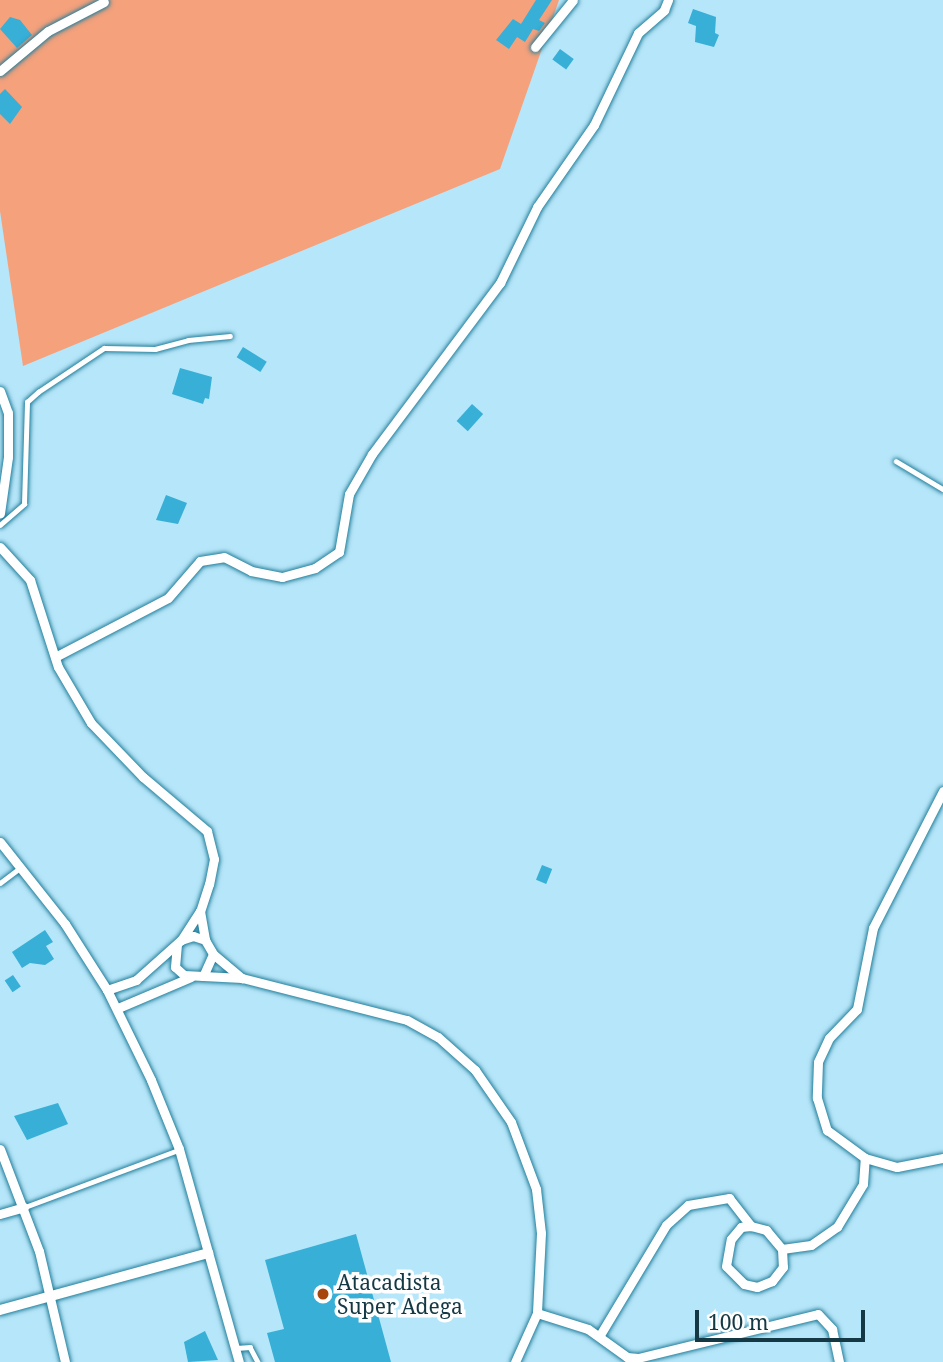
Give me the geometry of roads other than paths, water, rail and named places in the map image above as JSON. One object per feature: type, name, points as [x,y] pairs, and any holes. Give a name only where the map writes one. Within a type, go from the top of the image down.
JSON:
[{"type":"street","points":[[534,47],[573,0]]},
{"type":"street","points":[[55,657],[168,598],[200,562],[225,557],[251,571],[282,577],[315,568],[339,552],[349,495],[372,454],[500,283],[537,207],[594,125],[638,33],[664,10],[667,0]]},
{"type":"street","points":[[0,71],[48,31],[104,2]]},
{"type":"street","points":[[0,391],[8,413],[8,457],[0,513]]},
{"type":"street","points":[[0,547],[30,580],[55,657],[91,723],[143,777],[207,831],[214,859],[200,911],[179,942],[136,980],[107,990]]},
{"type":"street","points":[[943,791],[873,928],[857,1009],[829,1038],[818,1062],[817,1098],[827,1130],[865,1158],[897,1167],[943,1158]]},
{"type":"street","points":[[0,842],[22,866],[118,1008],[179,1149],[239,1362]]},
{"type":"street","points":[[200,911],[205,940],[213,954],[242,978]]},
{"type":"street","points":[[179,942],[193,936],[205,940]]},
{"type":"street","points":[[179,942],[175,967],[191,977]]},
{"type":"street","points":[[203,976],[213,954]]},
{"type":"street","points":[[118,1008],[191,977],[242,978],[407,1020],[438,1037],[475,1070],[511,1122],[536,1189],[541,1233],[537,1313],[515,1362]]},
{"type":"street","points":[[0,1149],[24,1207],[50,1296],[65,1362]]},
{"type":"street","points":[[782,1249],[811,1245],[837,1227],[863,1184],[865,1158]]},
{"type":"street","points":[[600,1335],[666,1225],[688,1205],[729,1198],[751,1226]]},
{"type":"street","points":[[0,1214],[24,1207]]},
{"type":"street","points":[[751,1226],[766,1230],[782,1249],[783,1267],[772,1281],[757,1287],[744,1284],[726,1266],[726,1254],[741,1227],[751,1226]]},
{"type":"street","points":[[0,1310],[208,1253]]},
{"type":"street","points":[[537,1313],[600,1335],[627,1357],[638,1357],[818,1314],[832,1329],[839,1362]]},
{"type":"lane","points":[[0,525],[24,504],[27,402],[46,385],[104,348],[155,349],[188,340],[230,337]]},
{"type":"lane","points":[[896,461],[943,489]]},
{"type":"lane","points":[[0,883],[22,866]]},
{"type":"lane","points":[[24,1207],[179,1149]]},
{"type":"lane","points":[[235,1348],[250,1347],[258,1362]]},
{"type":"place","name":"Atacadista Super Adega","points":[[323,1294]]}]
